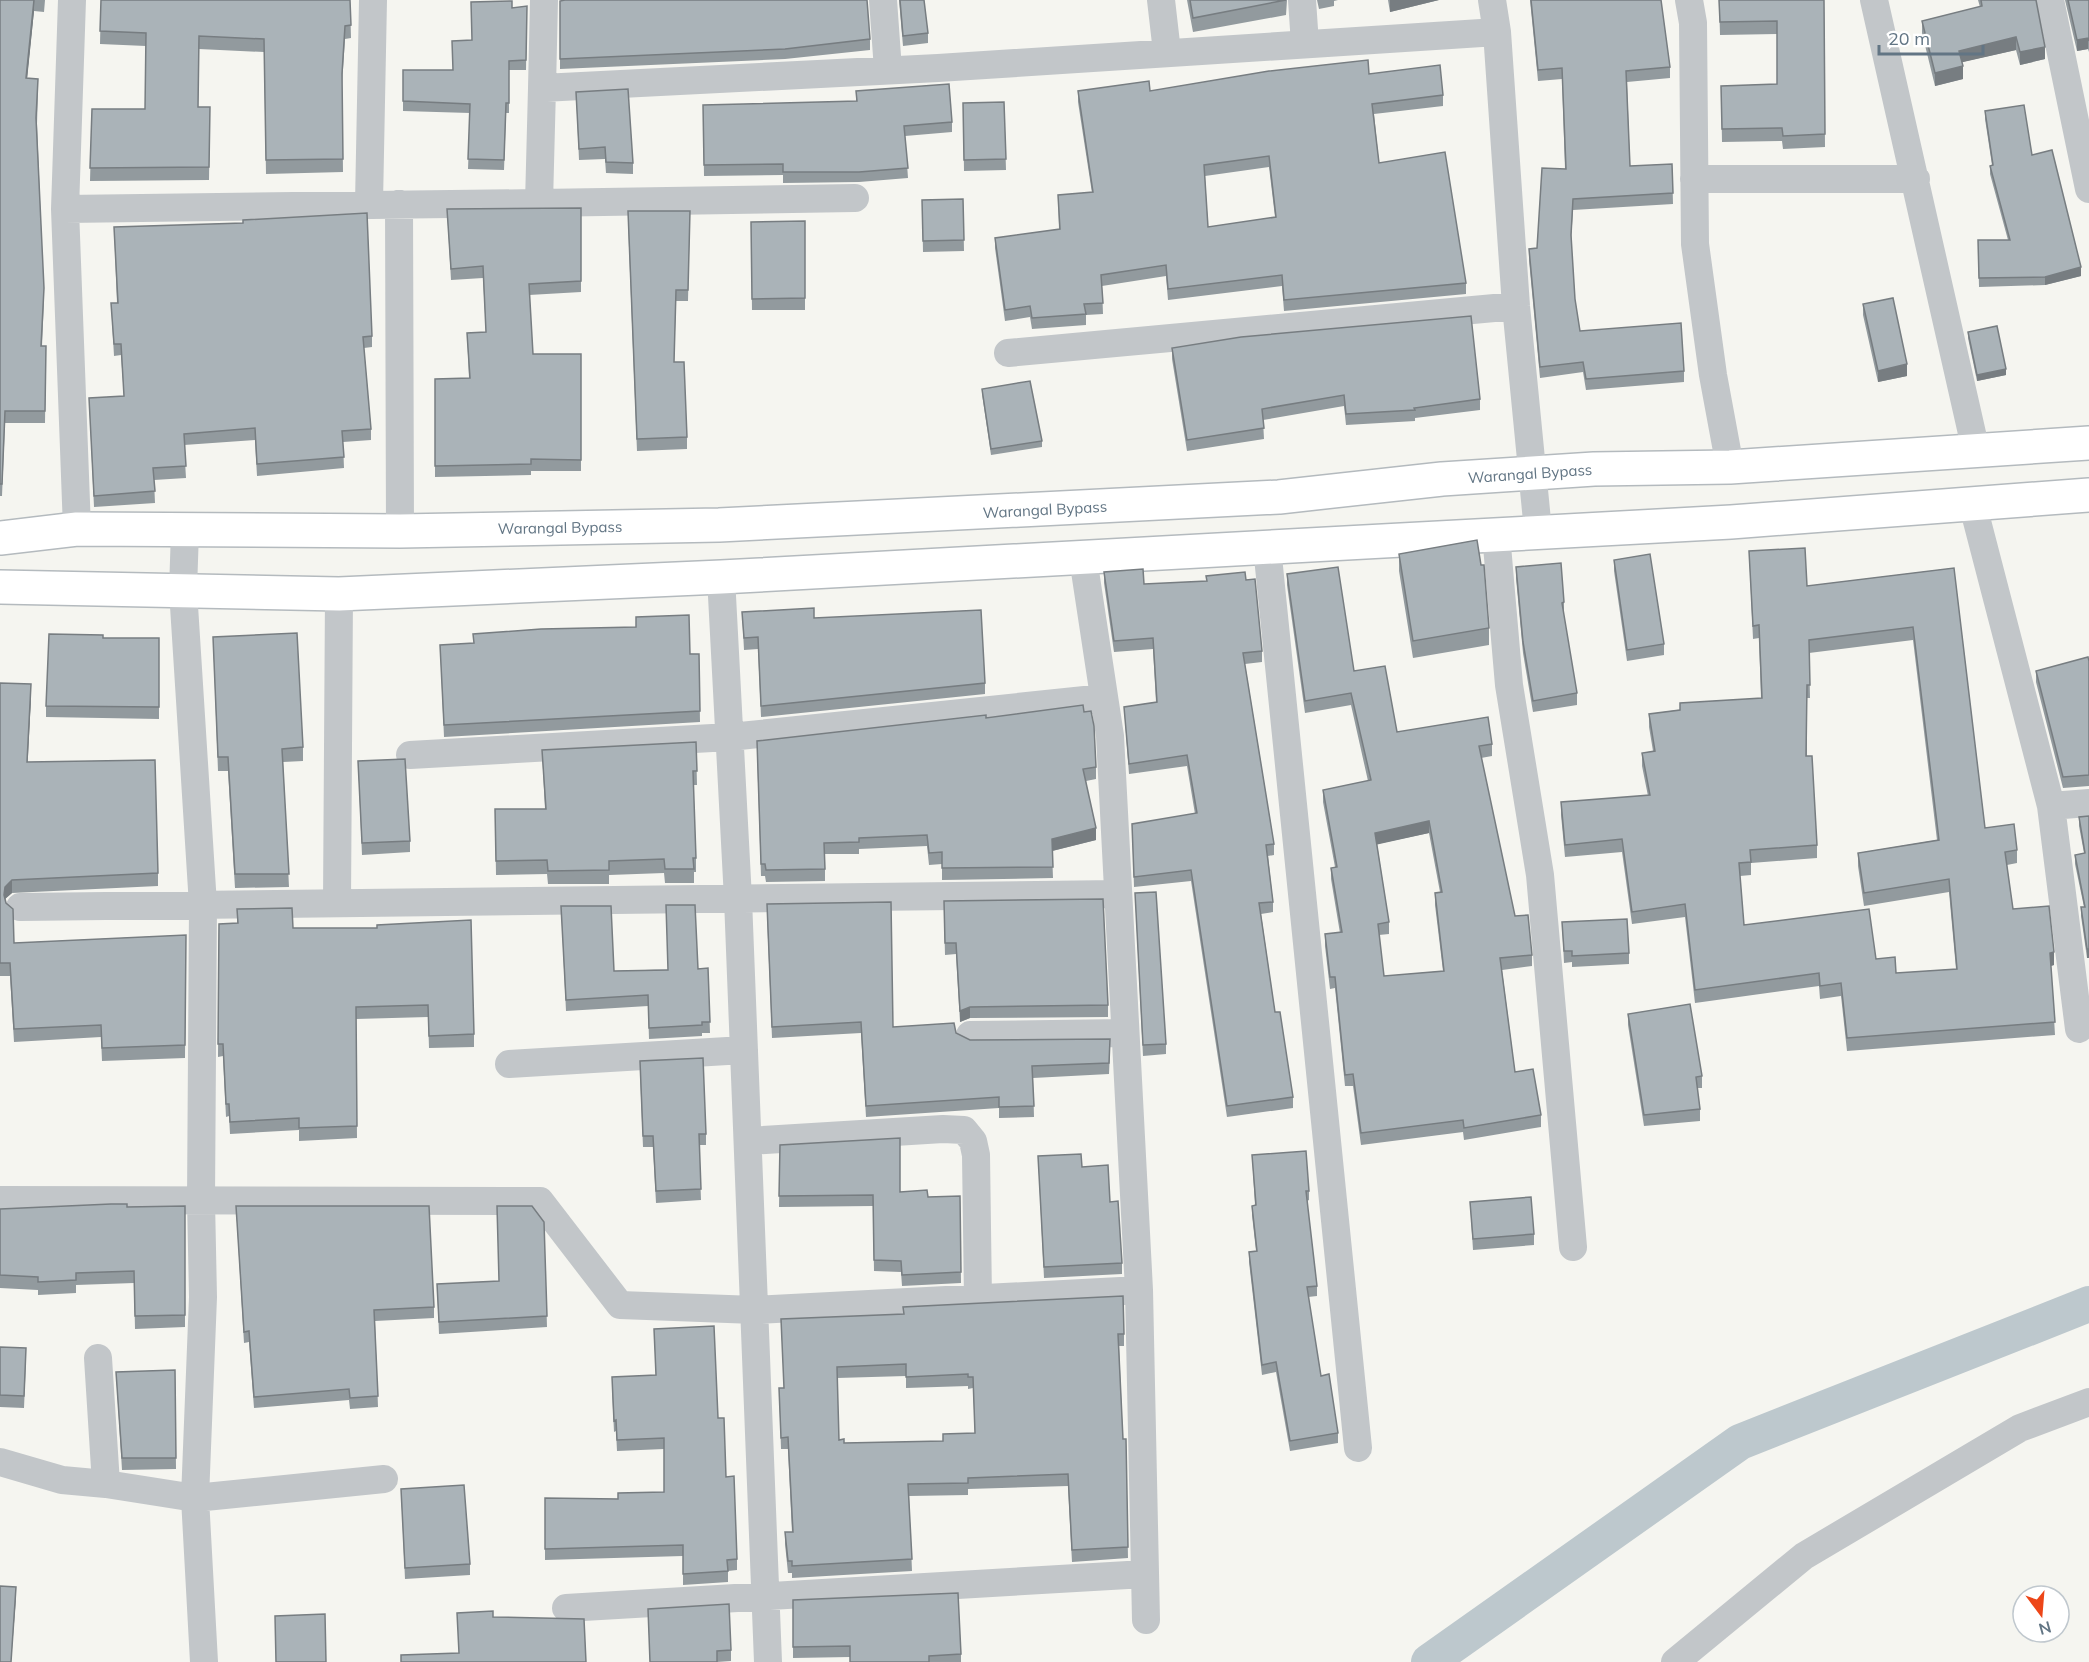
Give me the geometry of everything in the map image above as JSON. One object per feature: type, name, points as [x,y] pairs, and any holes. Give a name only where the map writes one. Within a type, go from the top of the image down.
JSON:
[{"type":"main road","name":"Warangal Bypass","points":[[0,538],[77,529],[400,531],[719,525],[1279,497],[1442,479],[1594,469],[1730,467],[2089,443]]},
{"type":"main road","points":[[0,587],[339,594],[721,578],[1731,522],[1972,502],[2089,495]]},
{"type":"street","points":[[72,0],[64,208],[77,529]]},
{"type":"street","points":[[369,203],[373,0]]},
{"type":"street","points":[[539,203],[544,0]]},
{"type":"street","points":[[883,0],[888,70]]},
{"type":"street","points":[[1161,0],[1167,52]]},
{"type":"street","points":[[1302,0],[1305,44]]},
{"type":"street","points":[[1492,0],[1497,32],[1516,306],[1538,531]]},
{"type":"street","points":[[1689,0],[1693,22],[1696,255],[1713,375],[1730,467]]},
{"type":"street","points":[[1874,0],[1976,451]]},
{"type":"street","points":[[2050,0],[2089,189]]},
{"type":"street","points":[[542,88],[888,70],[1497,32]]},
{"type":"street","points":[[1694,179],[1916,178]]},
{"type":"street","points":[[64,208],[855,198]]},
{"type":"street","points":[[399,204],[400,531]]},
{"type":"street","points":[[1008,353],[1516,306]]},
{"type":"street","points":[[1972,502],[2051,806],[2079,1029]]},
{"type":"street","points":[[184,531],[183,590],[203,905],[201,1201],[203,1297],[195,1498],[204,1662]]},
{"type":"street","points":[[1496,534],[1509,685],[1540,875],[1573,1247]]},
{"type":"street","points":[[1267,547],[1358,1448]]},
{"type":"street","points":[[1083,558],[1110,736],[1139,1290],[1146,1620]]},
{"type":"street","points":[[721,578],[738,899],[768,1662]]},
{"type":"street","points":[[338,903],[339,594]]},
{"type":"street","points":[[410,755],[730,737],[1104,698]]},
{"type":"street","points":[[2051,806],[2089,802]]},
{"type":"street","points":[[20,907],[1118,894]]},
{"type":"street","points":[[970,1035],[1125,1033]]},
{"type":"street","points":[[509,1064],[744,1050]]},
{"type":"street","points":[[748,1141],[964,1130],[973,1141],[976,1155],[978,1299]]},
{"type":"street","points":[[0,1200],[540,1201],[620,1305],[755,1310],[1139,1290]]},
{"type":"street","points":[[98,1358],[106,1484]]},
{"type":"street","points":[[1675,1662],[1804,1556],[2020,1428],[2089,1402]]},
{"type":"street","points":[[0,1462],[62,1480],[106,1484],[195,1498],[384,1479]]},
{"type":"street","points":[[566,1608],[1145,1574]]},
{"type":"building","points":[[0,0],[34,0],[26,78],[38,79],[36,118],[44,288],[41,346],[46,346],[45,411],[5,411],[2,484],[0,484]]},
{"type":"building","points":[[101,0],[350,0],[351,25],[345,26],[342,74],[343,159],[266,160],[264,39],[199,36],[198,107],[210,107],[209,167],[90,168],[92,109],[145,109],[146,33],[100,31]]},
{"type":"building","points":[[867,0],[870,39],[785,49],[560,59],[560,1]]},
{"type":"building","points":[[900,0],[924,0],[928,33],[903,36]]},
{"type":"building","points":[[1190,0],[1286,0],[1193,18]]},
{"type":"building","points":[[1531,0],[1661,0],[1670,67],[1626,71],[1630,166],[1672,164],[1673,193],[1573,199],[1571,235],[1575,299],[1580,331],[1681,323],[1684,371],[1586,379],[1583,362],[1540,367],[1529,249],[1537,248],[1542,168],[1566,169],[1562,68],[1538,70]]},
{"type":"building","points":[[1719,0],[1824,0],[1825,134],[1783,136],[1782,128],[1722,129],[1721,86],[1777,84],[1777,21],[1720,22]]},
{"type":"building","points":[[1981,0],[2036,0],[2045,47],[2020,52],[2016,37],[1959,51],[1963,66],[1935,73],[1922,21],[1982,6]]},
{"type":"building","points":[[2068,0],[2089,0],[2089,41],[2088,38],[2077,40]]},
{"type":"building","points":[[512,1],[512,8],[527,6],[526,60],[509,61],[509,103],[506,103],[504,160],[468,159],[470,104],[403,101],[403,70],[453,70],[452,41],[472,40],[471,2]]},
{"type":"building","points":[[1368,60],[1369,74],[1440,65],[1443,95],[1372,104],[1379,163],[1445,152],[1466,283],[1284,300],[1282,275],[1168,289],[1166,265],[1101,275],[1103,303],[1084,304],[1086,314],[1032,318],[1030,306],[1005,310],[995,238],[1060,229],[1058,195],[1093,192],[1078,91],[1149,81],[1150,91],[1269,71]],"holes":[[[1269,156],[1276,217],[1208,227],[1204,165]]]},
{"type":"building","points":[[949,84],[952,122],[904,126],[908,168],[859,172],[783,172],[783,164],[704,165],[703,105],[857,101],[856,91]]},
{"type":"building","points":[[628,89],[633,163],[606,162],[605,147],[579,149],[576,92]]},
{"type":"building","points":[[1004,102],[1006,159],[964,160],[963,103]]},
{"type":"building","points":[[2024,105],[2032,155],[2052,150],[2081,267],[2045,277],[1979,278],[1978,240],[2010,240],[1990,166],[1993,165],[1985,111]]},
{"type":"building","points":[[963,199],[964,240],[923,241],[922,200]]},
{"type":"building","points":[[581,208],[581,281],[529,284],[533,354],[581,354],[581,460],[531,459],[531,464],[435,466],[435,379],[470,378],[467,333],[486,332],[483,266],[451,269],[447,209]]},
{"type":"building","points":[[628,211],[690,211],[688,290],[676,290],[674,362],[684,362],[687,437],[637,439]]},
{"type":"building","points":[[367,213],[372,336],[363,337],[371,429],[342,431],[344,457],[257,464],[255,428],[184,434],[186,466],[153,468],[155,491],[94,496],[89,398],[124,396],[121,344],[114,344],[111,303],[118,303],[114,227],[243,223],[243,220]]},
{"type":"building","points":[[805,221],[805,298],[752,299],[751,222]]},
{"type":"building","points":[[1893,298],[1907,364],[1878,371],[1863,304]]},
{"type":"building","points":[[1471,316],[1480,399],[1414,408],[1415,410],[1346,414],[1344,395],[1262,409],[1264,428],[1187,440],[1172,348],[1241,337]]},
{"type":"building","points":[[1997,326],[2006,369],[1977,375],[1968,332]]},
{"type":"building","points":[[1030,381],[1042,441],[991,449],[982,389]]},
{"type":"building","points":[[1477,540],[1481,565],[1484,565],[1489,628],[1413,641],[1399,554]]},
{"type":"building","points":[[1805,548],[1807,586],[1954,568],[1985,828],[2014,824],[2017,850],[2005,852],[2013,909],[2049,906],[2054,952],[2050,953],[2055,1022],[1847,1038],[1841,983],[1820,986],[1819,973],[1695,990],[1685,904],[1632,912],[1622,839],[1565,845],[1561,802],[1650,795],[1642,753],[1655,751],[1649,714],[1680,710],[1680,703],[1762,698],[1759,625],[1753,626],[1749,551]],"holes":[[[1913,627],[1939,840],[1858,853],[1864,893],[1949,879],[1957,969],[1896,973],[1895,957],[1876,959],[1869,909],[1744,925],[1739,863],[1751,862],[1750,850],[1817,845],[1812,756],[1806,756],[1807,685],[1810,685],[1809,640]]]},
{"type":"building","points":[[1650,554],[1664,644],[1627,650],[1614,560]]},
{"type":"building","points":[[1561,563],[1564,602],[1562,603],[1577,693],[1533,701],[1523,642],[1516,567]]},
{"type":"building","points":[[1338,567],[1354,671],[1385,666],[1397,732],[1488,717],[1492,744],[1479,746],[1515,916],[1528,915],[1532,955],[1500,958],[1515,1072],[1533,1069],[1541,1115],[1464,1128],[1463,1120],[1361,1133],[1353,1074],[1345,1075],[1335,977],[1330,977],[1325,934],[1342,932],[1331,868],[1337,867],[1323,790],[1371,780],[1351,693],[1305,701],[1287,574]],"holes":[[[1429,821],[1442,892],[1435,893],[1444,971],[1384,976],[1378,924],[1389,922],[1375,833]]]},
{"type":"building","points":[[1143,569],[1144,584],[1207,581],[1206,576],[1245,572],[1246,580],[1255,579],[1262,651],[1243,653],[1274,844],[1266,845],[1273,902],[1259,903],[1275,1012],[1280,1012],[1293,1097],[1227,1106],[1191,870],[1134,877],[1132,824],[1197,813],[1187,755],[1129,764],[1124,707],[1157,702],[1153,638],[1114,641],[1104,572]]},
{"type":"building","points":[[814,608],[814,618],[981,610],[985,683],[761,706],[758,637],[744,638],[742,612]]},
{"type":"building","points":[[689,615],[690,654],[699,654],[700,711],[444,725],[440,645],[474,643],[473,634],[541,629],[636,627],[636,617]]},
{"type":"building","points":[[297,633],[303,747],[282,749],[289,874],[235,874],[228,757],[218,757],[213,637]]},
{"type":"building","points":[[49,634],[103,635],[103,638],[159,638],[159,707],[46,706]]},
{"type":"building","points":[[2088,657],[2089,775],[2063,777],[2036,671]]},
{"type":"building","points":[[0,683],[31,684],[27,762],[155,760],[158,873],[12,880],[5,887],[4,895],[6,903],[13,909],[14,943],[186,935],[185,1045],[102,1048],[101,1025],[14,1029],[10,963],[0,963]]},
{"type":"building","points":[[1083,705],[1084,712],[1091,711],[1094,726],[1096,767],[1083,769],[1096,828],[1052,839],[1053,867],[942,868],[942,852],[929,853],[927,835],[859,838],[859,842],[824,843],[825,869],[766,870],[765,864],[761,864],[757,741],[986,715],[986,718]]},
{"type":"building","points":[[696,742],[697,771],[693,771],[696,858],[693,858],[694,869],[665,869],[664,859],[609,861],[609,870],[548,871],[547,860],[496,861],[495,809],[546,809],[542,750]]},
{"type":"building","points":[[405,759],[410,841],[362,843],[358,761]]},
{"type":"building","points":[[2089,816],[2089,949],[2087,949],[2081,907],[2085,907],[2075,855],[2085,853],[2079,817]]},
{"type":"building","points":[[1156,892],[1166,1044],[1143,1045],[1135,893]]},
{"type":"building","points":[[1103,899],[1108,1005],[970,1007],[960,1011],[956,943],[945,943],[944,901]]},
{"type":"building","points":[[891,902],[893,1027],[954,1023],[956,1033],[970,1040],[1110,1039],[1109,1063],[1032,1066],[1034,1106],[999,1107],[999,1097],[866,1106],[861,1022],[772,1027],[767,904]]},
{"type":"building","points":[[666,905],[695,905],[698,969],[708,968],[710,1022],[702,1022],[702,1025],[649,1028],[648,995],[566,1000],[561,906],[611,906],[614,971],[668,970]]},
{"type":"building","points":[[292,908],[293,928],[377,928],[377,925],[471,920],[474,1034],[429,1036],[428,1005],[356,1007],[357,1126],[299,1128],[299,1118],[230,1122],[229,1104],[226,1104],[223,1044],[218,1044],[219,924],[238,923],[237,909]]},
{"type":"building","points":[[1627,919],[1629,953],[1572,956],[1572,951],[1564,951],[1562,922]]},
{"type":"building","points":[[1690,1004],[1702,1076],[1696,1077],[1700,1109],[1644,1115],[1628,1014]]},
{"type":"building","points":[[703,1058],[706,1134],[699,1134],[701,1189],[656,1191],[653,1136],[643,1136],[640,1061]]},
{"type":"building","points":[[900,1138],[900,1192],[927,1190],[928,1197],[960,1196],[961,1272],[902,1275],[901,1261],[874,1260],[873,1195],[779,1196],[780,1145]]},
{"type":"building","points":[[1306,1151],[1309,1191],[1306,1191],[1317,1286],[1307,1287],[1321,1376],[1329,1374],[1338,1433],[1290,1441],[1276,1362],[1262,1365],[1249,1252],[1257,1251],[1252,1206],[1256,1205],[1252,1155]]},
{"type":"building","points":[[1081,1154],[1082,1167],[1108,1165],[1110,1202],[1118,1201],[1122,1263],[1044,1267],[1038,1156]]},
{"type":"building","points":[[1531,1197],[1534,1234],[1473,1239],[1470,1202]]},
{"type":"building","points":[[127,1204],[127,1207],[185,1206],[185,1315],[135,1316],[134,1271],[76,1273],[76,1280],[38,1282],[38,1277],[0,1275],[0,1209]]},
{"type":"building","points":[[236,1206],[429,1206],[434,1307],[374,1310],[378,1396],[350,1398],[349,1389],[254,1397],[249,1331],[244,1332]]},
{"type":"building","points":[[497,1206],[532,1206],[544,1222],[547,1316],[439,1322],[437,1284],[499,1281]]},
{"type":"building","points":[[1123,1296],[1124,1334],[1118,1334],[1123,1439],[1126,1439],[1128,1547],[1072,1550],[1068,1474],[968,1478],[968,1483],[908,1484],[912,1559],[792,1566],[792,1561],[788,1561],[785,1532],[793,1532],[788,1437],[781,1438],[779,1388],[784,1388],[781,1319],[904,1314],[903,1307]],"holes":[[[906,1364],[906,1377],[968,1374],[968,1377],[973,1377],[975,1433],[943,1434],[943,1441],[844,1443],[844,1439],[839,1440],[837,1367]]]},
{"type":"building","points":[[714,1326],[718,1418],[724,1418],[726,1477],[734,1476],[737,1559],[727,1560],[728,1571],[683,1574],[683,1545],[545,1549],[545,1498],[618,1499],[618,1493],[664,1492],[664,1438],[617,1440],[612,1377],[656,1375],[654,1329]]},
{"type":"building","points":[[0,1347],[26,1348],[24,1396],[0,1395]]},
{"type":"building","points":[[175,1370],[176,1458],[122,1458],[116,1372]]},
{"type":"building","points":[[464,1485],[470,1564],[405,1568],[401,1489]]},
{"type":"building","points":[[0,1586],[16,1587],[11,1662],[0,1662]]},
{"type":"building","points":[[958,1593],[961,1654],[929,1656],[929,1662],[850,1662],[850,1646],[793,1647],[793,1600]]},
{"type":"building","points":[[729,1604],[731,1650],[717,1651],[717,1662],[650,1662],[648,1609]]},
{"type":"building","points":[[493,1611],[493,1617],[584,1619],[586,1662],[401,1662],[401,1655],[459,1653],[457,1613]]},
{"type":"building","points":[[325,1614],[326,1662],[276,1662],[275,1616]]},
{"type":"waterway","points":[[1429,1662],[1740,1442],[2089,1304]]}]
